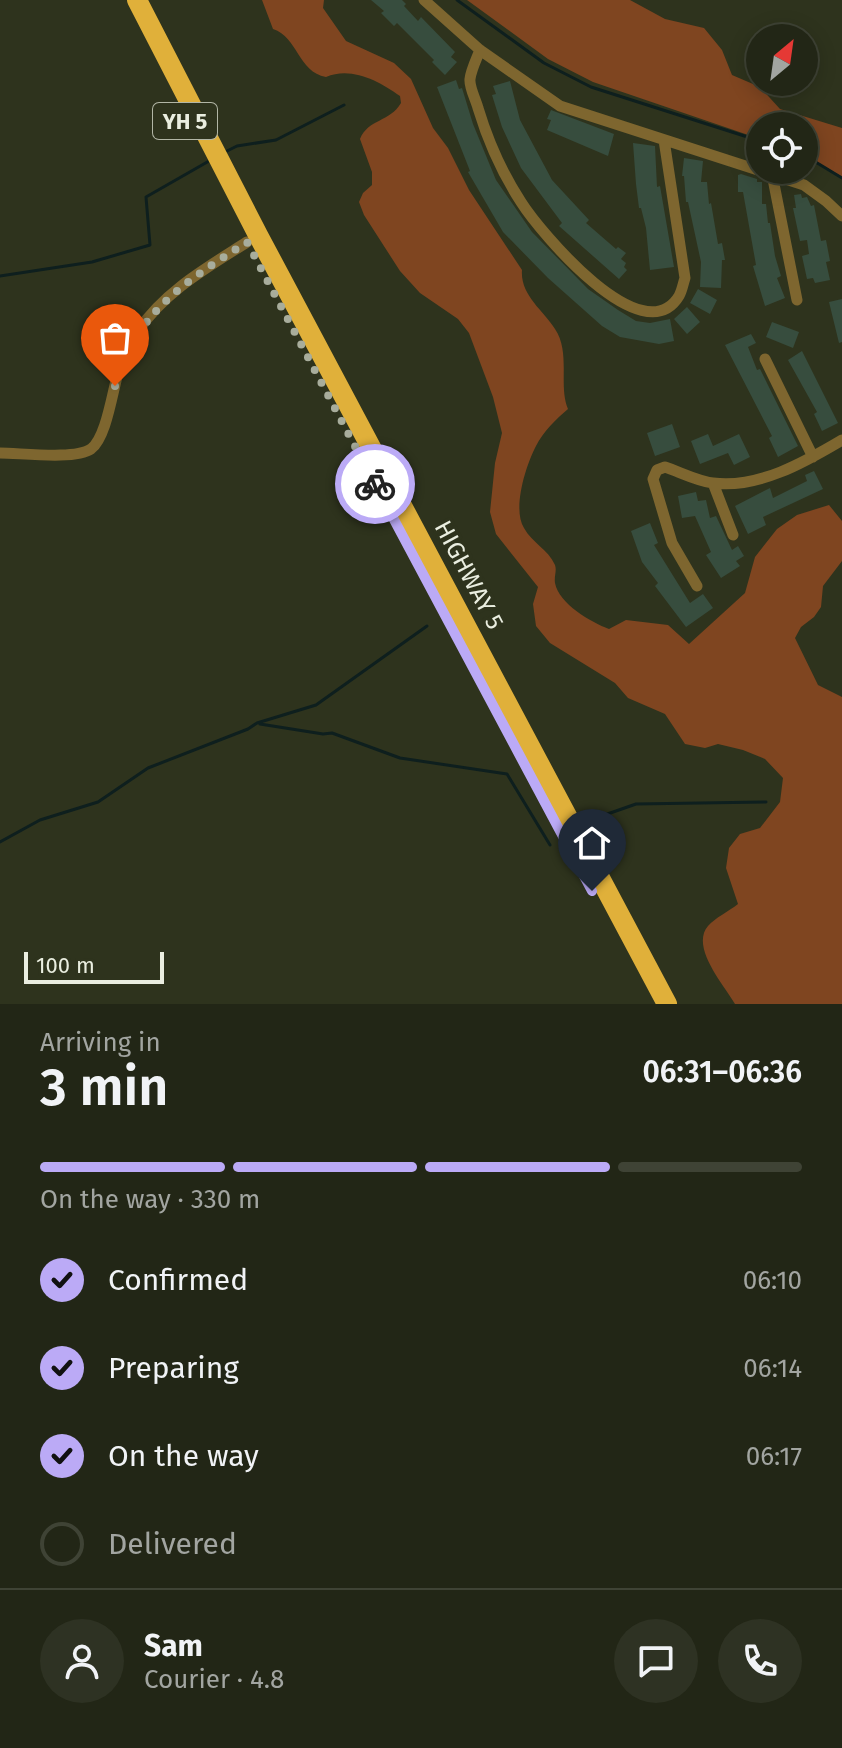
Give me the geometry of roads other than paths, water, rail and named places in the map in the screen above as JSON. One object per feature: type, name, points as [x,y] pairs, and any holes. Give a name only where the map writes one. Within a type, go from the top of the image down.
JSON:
[{"type":"highway","name":"HIGHWAY 5","points":[[123,0],[247,242],[652,1004]]},
{"type":"highway","name":"HIGHWAY 5","points":[[137,0],[258,235],[667,1004]]},
{"type":"street","points":[[424,0],[480,50],[560,106],[746,166]]},
{"type":"street","points":[[480,50],[470,80],[487,140],[521,203],[559,252],[604,292],[632,309],[649,311],[667,307],[679,297],[685,278],[664,140]]},
{"type":"street","points":[[774,184],[797,300]]},
{"type":"street","points":[[801,184],[842,216]]},
{"type":"street","points":[[0,453],[79,454],[92,448],[101,435],[122,361],[138,331],[159,305],[187,281],[247,242]]},
{"type":"street","points":[[765,359],[813,457]]},
{"type":"street","points":[[697,586],[672,543],[653,479],[657,470],[665,467],[713,483],[746,482],[785,470],[842,440]]},
{"type":"street","points":[[713,483],[733,535]]},
{"type":"waterway","points":[[457,0],[544,63],[591,87],[746,137]]},
{"type":"waterway","points":[[223,153],[237,146],[276,140],[344,105]]},
{"type":"waterway","points":[[0,276],[92,262],[150,245],[146,197],[209,161]]},
{"type":"waterway","points":[[818,163],[842,178]]},
{"type":"waterway","points":[[478,602],[488,596]]},
{"type":"waterway","points":[[0,842],[40,820],[98,802],[148,768],[257,723],[316,705],[427,626]]},
{"type":"waterway","points":[[260,724],[332,733],[400,758],[507,774],[550,845]]},
{"type":"waterway","points":[[596,818],[636,804],[766,802]]}]
